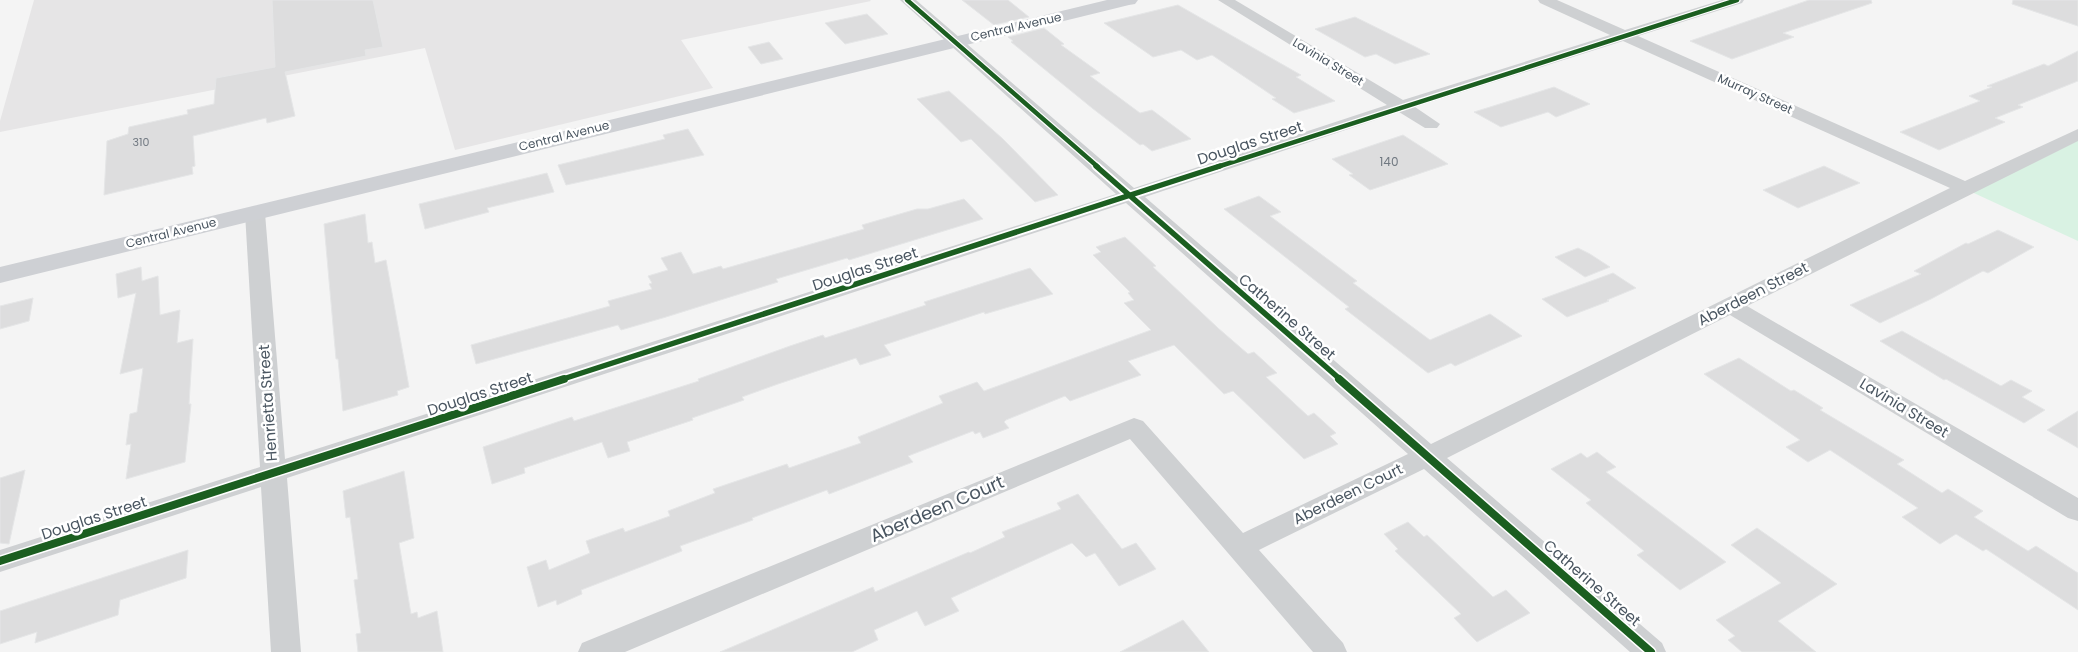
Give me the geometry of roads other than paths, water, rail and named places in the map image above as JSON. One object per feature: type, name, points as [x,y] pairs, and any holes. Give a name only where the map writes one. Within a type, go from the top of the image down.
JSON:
[{"type":"main road","name":"Central Avenue","points":[[0,275],[1129,0]]},
{"type":"street","name":"Catherine Street","points":[[907,0],[1651,652]]},
{"type":"street","name":"Lavinia Street","points":[[1225,0],[1431,124]]},
{"type":"street","name":"Murray Street","points":[[1545,0],[1964,188]]},
{"type":"street","name":"Douglas Street","points":[[0,561],[1129,196],[1401,106],[1737,0]]},
{"type":"street","name":"Aberdeen Street","points":[[1428,456],[1964,188],[2078,134]]},
{"type":"street","name":"Henrietta Street","points":[[255,213],[286,652]]},
{"type":"street","name":"Lavinia Street","points":[[1731,306],[2078,511]]},
{"type":"street","name":"Aberdeen Court","points":[[592,652],[1134,427],[1241,546],[1332,652]]},
{"type":"street","name":"Aberdeen Court","points":[[1241,546],[1428,456]]}]
